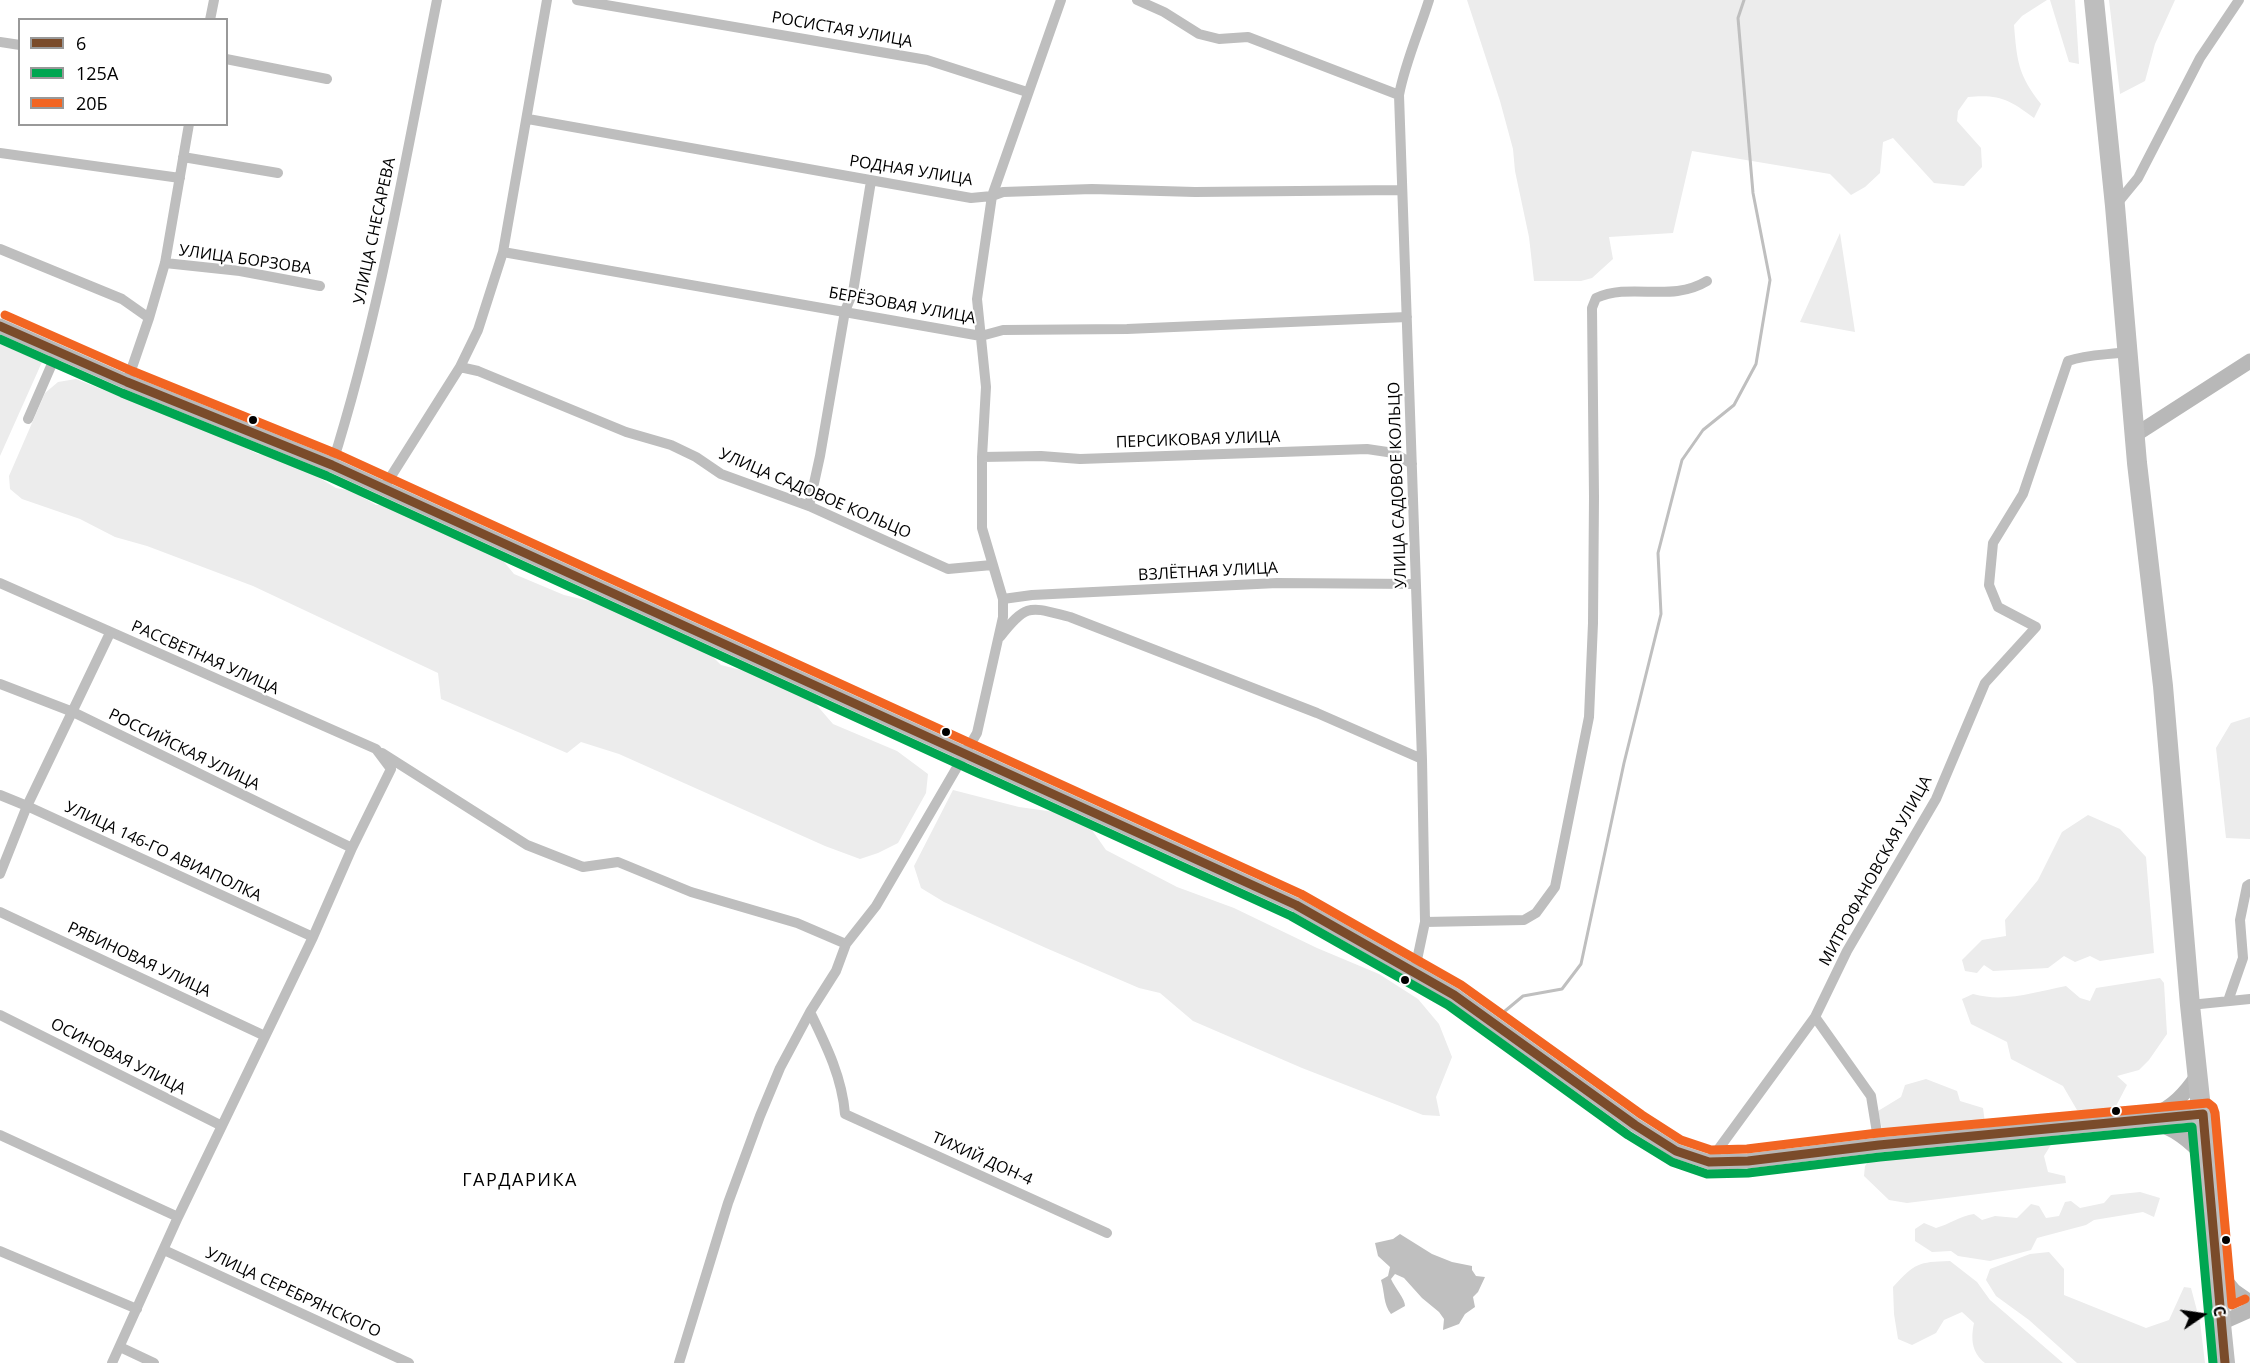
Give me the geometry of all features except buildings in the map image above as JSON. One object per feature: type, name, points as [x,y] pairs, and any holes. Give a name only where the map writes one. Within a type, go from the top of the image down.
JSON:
[{"type":"highway","points":[[2094,4],[2135,435],[2163,687],[2224,1363]]},
{"type":"street","points":[[210,18],[213,0]]},
{"type":"street","name":"УЛИЦА СНЕСАРЕВА","points":[[332,465],[354,397],[386,261],[437,0]]},
{"type":"street","points":[[383,489],[460,367],[478,330],[503,252],[547,0]]},
{"type":"street","name":"РОСИСТАЯ УЛИЦА","points":[[577,0],[927,60],[1027,92]]},
{"type":"street","points":[[679,1363],[728,1203],[759,1116],[780,1068],[810,1012],[836,971],[846,944],[876,906],[977,733],[1004,617],[1003,599],[982,528],[982,457],[986,387],[977,299],[992,196],[1061,0]]},
{"type":"street","points":[[1137,0],[1164,12],[1199,34],[1219,39],[1248,37],[1399,95]]},
{"type":"street","name":"УЛИЦА САДОВОЕ КОЛЬЦО","points":[[1414,974],[1425,922],[1422,759],[1399,95],[1404,70],[1416,43],[1429,0]]},
{"type":"street","points":[[2115,206],[2138,178],[2200,58],[2239,0]]},
{"type":"street","points":[[0,42],[18,45]]},
{"type":"street","points":[[228,59],[327,79]]},
{"type":"street","name":"РОДНАЯ УЛИЦА","points":[[528,119],[971,198],[992,196],[1003,192],[1092,189],[1195,192],[1401,190]]},
{"type":"street","points":[[127,382],[165,263],[189,126]]},
{"type":"street","points":[[0,153],[180,178]]},
{"type":"street","points":[[183,157],[278,173]]},
{"type":"street","points":[[809,506],[845,311],[853,292],[871,181]]},
{"type":"street","points":[[0,249],[122,299],[149,318]]},
{"type":"street","name":"БЕРЁЗОВАЯ УЛИЦА","points":[[503,252],[981,336],[1003,330],[1127,329],[1407,317]]},
{"type":"street","name":"УЛИЦА БОРЗОВА","points":[[165,263],[240,271],[320,286]]},
{"type":"street","points":[[1425,922],[1524,920],[1536,913],[1555,887],[1588,717],[1593,623],[1592,308],[1596,298],[1611,291],[1674,292],[1694,289],[1707,281]]},
{"type":"street","points":[[0,326],[127,382],[332,465],[1296,905],[1454,995],[1635,1125],[1676,1151],[1709,1162],[1748,1161],[1879,1145],[2202,1114]]},
{"type":"street","points":[[28,419],[58,350]]},
{"type":"street","name":"МИТРОФАНОВСКАЯ УЛИЦА","points":[[1709,1162],[1815,1017],[1847,951],[1936,799],[1985,683],[2036,627],[1998,607],[1989,585],[1993,543],[2023,494],[2068,361],[2082,356],[2127,352]]},
{"type":"street","points":[[2135,435],[2250,361]]},
{"type":"street","name":"УЛИЦА САДОВОЕ КОЛЬЦО","points":[[460,367],[478,371],[626,432],[696,456],[721,474],[809,506],[948,569],[992,565]]},
{"type":"street","name":"ПЕРСИКОВАЯ УЛИЦА","points":[[982,457],[1041,456],[1080,459],[1367,449],[1394,453],[1412,464]]},
{"type":"street","name":"ВЗЛЁТНАЯ УЛИЦА","points":[[1003,599],[1032,595],[1277,583],[1416,584]]},
{"type":"street","name":"РАССВЕТНАЯ УЛИЦА","points":[[0,584],[376,749],[391,768],[352,848]]},
{"type":"street","points":[[999,638],[1014,618],[1025,610],[1036,609],[1070,617],[1317,713],[1422,759]]},
{"type":"street","points":[[0,874],[27,806],[110,633]]},
{"type":"street","name":"РОССИЙСКАЯ УЛИЦА","points":[[0,684],[73,712],[352,848]]},
{"type":"street","points":[[376,749],[527,845],[583,867],[618,862],[691,891],[797,923],[846,944]]},
{"type":"street","name":"УЛИЦА 146-ГО АВИАПОЛКА","points":[[0,795],[313,937]]},
{"type":"street","points":[[112,1363],[178,1216],[313,937],[352,848]]},
{"type":"street","points":[[2228,1001],[2242,958],[2240,920],[2247,886],[2250,884]]},
{"type":"street","name":"РЯБИНОВАЯ УЛИЦА","points":[[0,912],[265,1036]]},
{"type":"street","points":[[2190,1005],[2250,999]]},
{"type":"street","name":"ТИХИЙ ДОН-4","points":[[810,1012],[830,1053],[843,1093],[845,1114],[1107,1233]]},
{"type":"street","name":"ОСИНОВАЯ УЛИЦА","points":[[0,1015],[222,1126]]},
{"type":"street","points":[[1815,1017],[1871,1096],[1879,1145]]},
{"type":"street","points":[[2144,1119],[2171,1106],[2185,1093],[2198,1075]]},
{"type":"street","points":[[2144,1119],[2175,1130],[2207,1159]]},
{"type":"street","points":[[0,1134],[178,1216]]},
{"type":"street","name":"УЛИЦА СЕРЕБРЯНСКОГО","points":[[164,1250],[409,1363]]},
{"type":"street","points":[[0,1251],[137,1309]]},
{"type":"street","points":[[2216,1268],[2234,1291],[2250,1302]]},
{"type":"street","points":[[2220,1323],[2250,1311]]},
{"type":"street","points":[[120,1347],[154,1363]]},
{"type":"shaded area","points":[[1467,0],[2047,0],[2022,16],[2014,25],[2016,48],[2023,76],[2041,104],[2034,118],[2004,100],[1988,96],[1968,97],[1958,111],[1957,121],[1981,148],[1982,167],[1964,186],[1934,183],[1893,138],[1883,142],[1880,173],[1865,187],[1851,195],[1830,174],[1692,151],[1673,233],[1609,237],[1613,259],[1592,278],[1581,281],[1534,281],[1529,237],[1515,171],[1513,149]]},
{"type":"shaded area","points":[[2050,0],[2075,0],[2079,64],[2069,62]]},
{"type":"shaded area","points":[[2109,0],[2175,0],[2155,44],[2145,81],[2120,94]]},
{"type":"shaded area","points":[[1840,233],[1855,332],[1800,322]]},
{"type":"shaded area","points":[[0,344],[42,362],[0,456]]},
{"type":"shaded area","points":[[76,379],[220,436],[258,454],[283,456],[336,488],[352,491],[376,505],[388,505],[411,511],[492,547],[514,574],[564,595],[628,610],[695,639],[721,665],[757,674],[814,702],[833,724],[897,751],[928,774],[926,793],[898,843],[860,859],[825,846],[619,754],[581,742],[567,753],[441,699],[438,673],[253,586],[147,546],[115,537],[80,519],[22,499],[10,489],[9,476],[45,393],[58,382]]},
{"type":"shaded area","points":[[2250,717],[2250,839],[2226,838],[2216,748],[2231,723]]},
{"type":"shaded area","points":[[953,790],[1019,807],[1062,813],[1087,823],[1106,850],[1177,887],[1234,908],[1317,948],[1379,974],[1418,999],[1439,1024],[1452,1057],[1436,1097],[1440,1116],[1423,1115],[1302,1068],[1193,1021],[1160,993],[1139,988],[1046,948],[944,902],[921,888],[914,866]]},
{"type":"shaded area","points":[[2088,815],[2120,829],[2146,857],[2154,953],[2100,961],[2090,956],[2075,962],[2064,956],[2048,968],[1993,971],[1984,965],[1977,973],[1965,971],[1962,960],[1982,940],[2006,936],[2005,920],[2038,880],[2062,832]]},
{"type":"shaded area","points":[[2160,978],[2164,983],[2167,1034],[2139,1070],[2117,1076],[2127,1085],[2116,1106],[2106,1110],[2077,1110],[2063,1086],[2011,1059],[2007,1042],[1971,1024],[1962,999],[1973,994],[1997,997],[2020,996],[2066,986],[2080,998],[2090,1001],[2096,988]]},
{"type":"shaded area","points":[[1926,1079],[1957,1091],[1960,1101],[1983,1108],[1985,1123],[1883,1133],[1878,1111],[1901,1097],[1905,1085]]},
{"type":"shaded area","points":[[2057,1135],[2044,1156],[2048,1172],[2065,1176],[2066,1183],[1907,1203],[1889,1200],[1864,1176],[1865,1166],[1873,1155]]},
{"type":"shaded area","points":[[2140,1192],[2160,1198],[2154,1217],[2143,1212],[2094,1220],[2086,1225],[2037,1238],[2031,1250],[1990,1261],[1958,1256],[1951,1251],[1932,1252],[1915,1241],[1915,1229],[1924,1223],[1936,1228],[1974,1214],[1982,1220],[1995,1216],[2017,1218],[2031,1204],[2039,1206],[2046,1218],[2059,1216],[2065,1202],[2071,1201],[2080,1208],[2104,1203],[2111,1195]]},
{"type":"shaded area","points":[[1400,1234],[1432,1254],[1452,1262],[1472,1266],[1476,1276],[1485,1277],[1473,1297],[1475,1307],[1465,1314],[1459,1324],[1443,1330],[1444,1319],[1439,1312],[1422,1298],[1404,1278],[1395,1274],[1391,1279],[1405,1306],[1391,1314],[1388,1310],[1381,1280],[1388,1276],[1390,1267],[1378,1256],[1375,1243],[1393,1239]]},
{"type":"shaded area","points":[[2049,1252],[2064,1269],[2064,1295],[2146,1328],[2169,1320],[2184,1287],[2191,1288],[2200,1322],[2205,1363],[2077,1363],[2029,1320],[1996,1296],[1986,1280],[1990,1269],[2030,1254]]},
{"type":"shaded area","points":[[1950,1261],[1977,1282],[1990,1300],[2063,1363],[1985,1363],[1980,1359],[1973,1344],[1974,1323],[1962,1312],[1944,1320],[1936,1333],[1912,1345],[1898,1339],[1893,1287],[1918,1265]]},
{"type":"waterway","points":[[1505,1011],[1523,996],[1562,989],[1581,964],[1624,763],[1661,614],[1658,553],[1682,460],[1703,430],[1734,405],[1756,364],[1770,280],[1753,193],[1738,18],[1744,0]]},
{"type":"transit line","name":"20Б","points":[[5,315],[132,371],[337,454],[1301,894],[1461,985],[1642,1115],[1681,1140],[1711,1150],[1747,1149],[1878,1133],[2208,1103],[2213,1107],[2215,1113],[2232,1305],[2245,1299]]},
{"type":"transit line","name":"6","points":[[0,326],[127,382],[332,465],[1296,905],[1454,995],[1635,1125],[1676,1151],[1709,1162],[1748,1161],[1879,1145],[2203,1114],[2225,1363]]},
{"type":"transit line","name":"125А","points":[[0,339],[122,393],[327,476],[1291,916],[1448,1005],[1628,1135],[1672,1162],[1707,1174],[1748,1173],[1880,1157],[2192,1127],[2213,1363]]},
{"type":"district","name":"ГАРДАРИКА","points":[[520,1181]]}]
